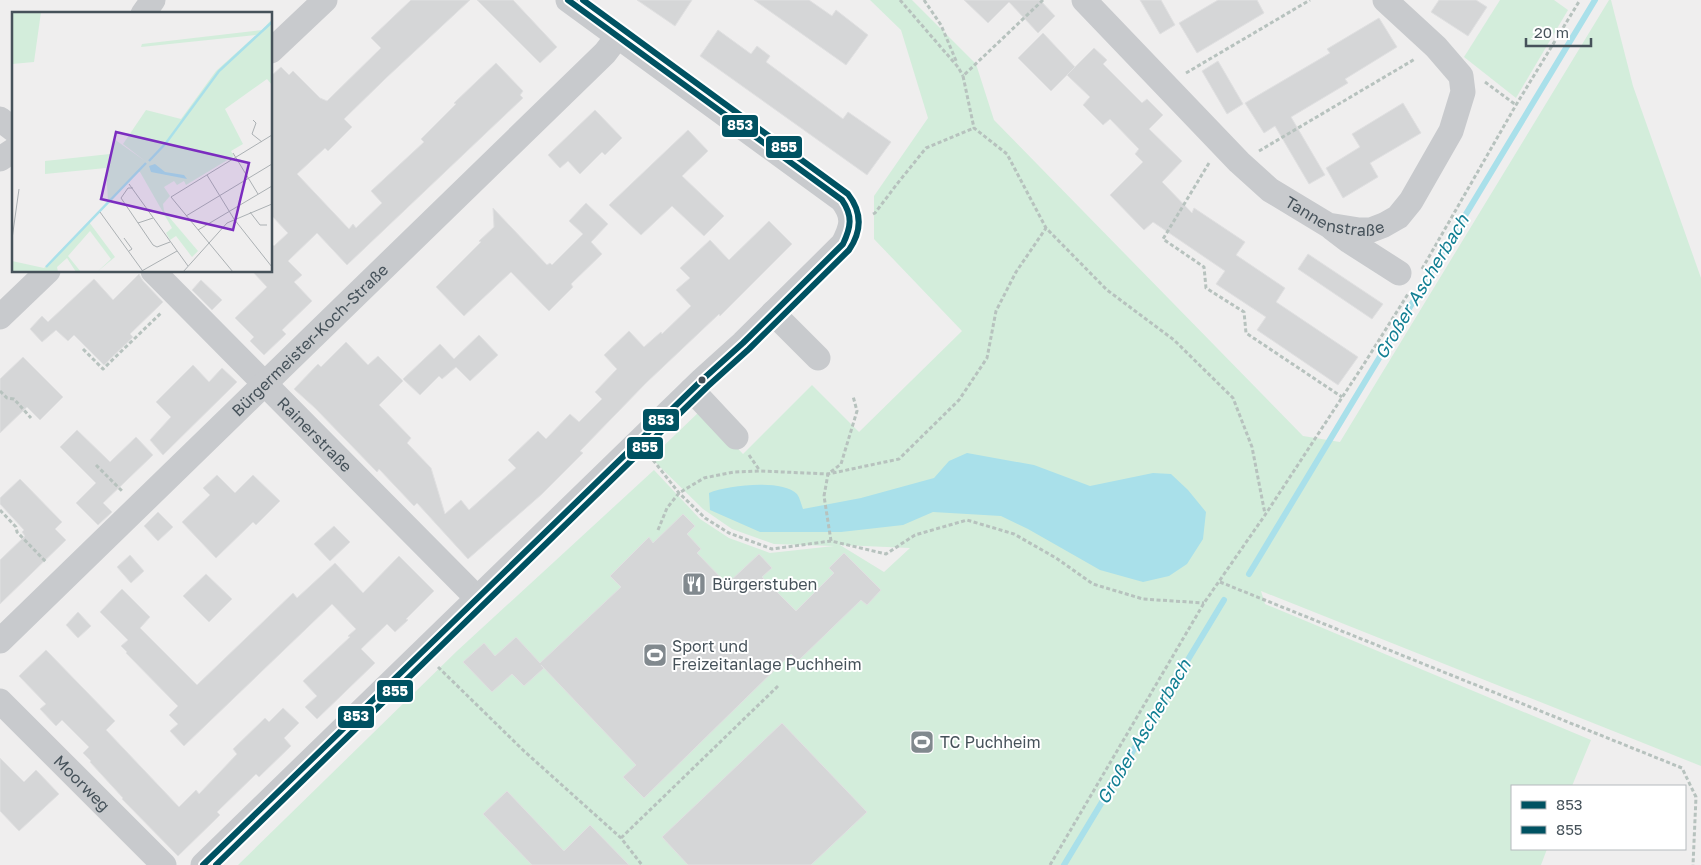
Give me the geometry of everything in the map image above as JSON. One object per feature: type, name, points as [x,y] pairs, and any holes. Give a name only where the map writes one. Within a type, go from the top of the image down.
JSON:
[{"type":"street","points":[[144,12],[153,0]]},
{"type":"street","points":[[272,50],[325,0]]},
{"type":"street","points":[[203,865],[773,313],[843,244],[850,231],[849,210],[842,200],[568,0]]},
{"type":"street","name":"Tannenstraße","points":[[1084,0],[1239,162],[1270,190],[1328,225],[1371,230],[1398,217],[1411,201],[1451,131],[1463,92],[1461,76]]},
{"type":"street","points":[[1385,0],[1436,47],[1461,76]]},
{"type":"street","name":"Bürgermeister-Koch-Straße","points":[[0,641],[605,53],[618,36]]},
{"type":"street","points":[[0,119],[12,128]]},
{"type":"street","points":[[0,159],[12,151]]},
{"type":"street","points":[[1328,225],[1349,241],[1409,279]]},
{"type":"street","points":[[0,317],[47,272]]},
{"type":"street","name":"Rainerstraße","points":[[153,272],[477,598]]},
{"type":"street","points":[[773,313],[818,358]]},
{"type":"street","points":[[692,390],[736,437]]},
{"type":"street","name":"Moorweg","points":[[0,701],[164,865]]},
{"type":"path","points":[[900,0],[958,67]]},
{"type":"path","points":[[924,0],[941,25],[962,76],[974,128],[1007,154],[1046,228],[1106,290],[1174,340],[1233,398],[1252,447],[1265,515]]},
{"type":"path","points":[[962,76],[1043,0]]},
{"type":"path","points":[[1166,85],[1310,0]]},
{"type":"path","points":[[1050,865],[1204,603],[1265,515],[1364,364],[1409,279],[1580,0]]},
{"type":"path","points":[[1239,162],[1436,47]]},
{"type":"path","points":[[1461,76],[1482,80],[1516,105]]},
{"type":"path","points":[[851,221],[875,214],[896,184],[926,148],[974,128]]},
{"type":"path","points":[[1220,143],[1163,239],[1204,267],[1206,288],[1244,312],[1246,334],[1342,397]]},
{"type":"path","points":[[658,530],[667,508],[679,492],[704,478],[734,472],[760,471],[828,474],[899,460],[959,400],[987,358],[996,311],[1016,272],[1046,228]]},
{"type":"path","points":[[83,349],[103,369],[178,296]]},
{"type":"path","points":[[0,391],[7,398],[14,399],[31,418]]},
{"type":"path","points":[[831,541],[824,496],[828,474],[841,464],[857,411],[853,396]]},
{"type":"path","points":[[636,444],[653,460],[679,492],[705,518],[729,533],[772,549],[831,541],[886,554],[915,535],[967,520],[1014,534],[1056,558],[1093,584],[1143,599],[1204,603]]},
{"type":"path","points":[[96,465],[138,507]]},
{"type":"path","points":[[0,510],[16,527],[17,532],[64,579]]},
{"type":"path","points":[[1220,582],[1682,768],[1696,797],[1693,865]]},
{"type":"path","points":[[422,651],[524,750],[621,838],[642,865]]},
{"type":"path","points":[[621,838],[778,686]]},
{"type":"green space","points":[[870,0],[912,0],[976,64],[994,120],[1303,436],[1340,442],[1609,0],[1611,0],[1633,86],[1701,278],[1701,766],[1261,591],[1265,604],[1591,740],[1572,785],[1511,785],[1511,850],[1547,850],[1541,865],[238,865],[457,651],[654,470],[700,519],[729,538],[770,553],[834,546],[774,544],[732,529],[703,509],[651,458],[701,410],[743,454],[812,385],[859,432],[962,331],[874,239],[874,196],[928,118],[901,30]],"holes":[[[840,545],[910,548],[884,572]]]},
{"type":"green space","points":[[1500,0],[1554,0],[1568,10],[1516,98],[1464,57]]},
{"type":"water","points":[[967,453],[1034,465],[1090,486],[1153,473],[1171,474],[1188,490],[1206,512],[1203,539],[1187,564],[1169,576],[1143,582],[1100,570],[1028,529],[1001,516],[933,512],[903,525],[841,532],[760,532],[710,510],[709,493],[741,486],[768,485],[790,489],[797,494],[803,509],[861,498],[934,478],[949,461]]},
{"type":"building","points":[[411,0],[470,0],[344,119],[352,127],[328,151],[325,148],[297,174],[349,229],[353,224],[356,228],[382,203],[371,191],[424,142],[421,139],[456,104],[454,103],[496,63],[523,91],[520,95],[523,98],[347,265],[317,233],[288,261],[302,275],[294,282],[312,301],[282,330],[286,334],[264,355],[250,341],[254,337],[235,318],[267,287],[253,272],[272,272],[272,244],[274,246],[288,233],[272,216],[272,75],[281,67],[289,75],[293,71],[320,98],[327,101],[381,48],[371,38]]},
{"type":"building","points":[[477,0],[513,0],[557,47],[540,63]]},
{"type":"building","points":[[637,0],[692,0],[675,26]]},
{"type":"building","points":[[754,0],[809,0],[832,16],[836,10],[868,35],[846,65]]},
{"type":"building","points":[[964,0],[1040,0],[1055,16],[1038,33],[1009,2],[988,23]]},
{"type":"building","points":[[1140,0],[1161,0],[1175,25],[1160,34]]},
{"type":"building","points":[[1218,0],[1257,0],[1264,13],[1197,53],[1179,23]]},
{"type":"building","points":[[1439,0],[1476,0],[1487,7],[1468,36],[1431,12]]},
{"type":"building","points":[[1379,18],[1397,47],[1345,79],[1348,83],[1291,117],[1325,175],[1309,184],[1275,126],[1264,133],[1245,103],[1330,53],[1327,49]]},
{"type":"building","points":[[718,30],[751,54],[757,46],[770,56],[766,62],[843,119],[848,112],[891,142],[867,175],[700,56]]},
{"type":"building","points":[[1043,33],[1075,67],[1051,91],[1018,58]]},
{"type":"building","points":[[1094,48],[1107,60],[1103,64],[1142,103],[1147,99],[1163,115],[1149,129],[1182,161],[1162,182],[1192,213],[1194,208],[1245,242],[1236,255],[1285,288],[1276,302],[1358,357],[1338,385],[1257,330],[1266,317],[1216,284],[1225,271],[1153,222],[1144,230],[1110,195],[1143,162],[1135,154],[1139,149],[1110,119],[1103,125],[1083,105],[1090,97],[1067,75]]},
{"type":"building","points":[[1218,61],[1243,104],[1227,114],[1202,71]]},
{"type":"building","points":[[1403,103],[1421,133],[1370,163],[1378,177],[1343,198],[1326,168],[1360,147],[1352,134]]},
{"type":"building","points":[[595,110],[622,138],[605,155],[602,152],[580,174],[568,161],[560,168],[548,155]]},
{"type":"building","points":[[688,130],[708,151],[682,176],[724,216],[704,236],[672,206],[641,235],[609,205]]},
{"type":"building","points":[[586,203],[608,224],[591,242],[602,254],[571,284],[573,287],[549,311],[511,272],[464,316],[436,287],[494,227],[493,208],[547,265],[550,263],[552,265],[583,234],[569,221]]},
{"type":"building","points":[[769,221],[792,244],[720,316],[719,314],[646,383],[580,451],[583,453],[542,494],[468,559],[417,503],[414,506],[379,469],[377,472],[294,389],[318,364],[321,367],[346,342],[368,365],[378,356],[403,381],[379,405],[411,438],[407,443],[431,468],[445,514],[461,500],[469,510],[516,468],[508,460],[538,431],[546,439],[570,414],[579,422],[602,399],[595,392],[617,369],[604,355],[629,331],[644,347],[661,332],[662,334],[691,306],[676,290],[690,278],[680,268],[710,240],[729,260]]},
{"type":"building","points":[[1308,254],[1383,304],[1372,319],[1298,269]]},
{"type":"building","points":[[139,274],[143,281],[163,302],[130,334],[133,337],[104,365],[74,335],[68,341],[56,330],[42,342],[30,329],[42,316],[48,322],[94,279],[113,300]]},
{"type":"building","points":[[201,280],[222,300],[212,310],[192,290]]},
{"type":"building","points":[[479,335],[498,355],[470,381],[456,367],[442,379],[439,376],[420,395],[403,379],[440,344],[454,359]]},
{"type":"building","points":[[23,357],[63,397],[40,420],[27,407],[0,433],[0,379]]},
{"type":"building","points":[[193,365],[209,382],[222,368],[237,382],[163,455],[150,440],[171,417],[156,402]]},
{"type":"building","points":[[77,430],[110,462],[136,437],[153,455],[103,503],[112,512],[98,525],[76,503],[96,483],[60,447]]},
{"type":"building","points":[[217,475],[235,493],[253,475],[280,501],[256,525],[253,522],[216,558],[182,522],[210,495],[203,488]]},
{"type":"building","points":[[20,479],[62,522],[55,529],[66,540],[0,604],[0,560],[25,536],[22,532],[24,530],[0,504],[0,498]]},
{"type":"building","points":[[158,512],[173,527],[158,541],[144,526]]},
{"type":"building","name":"Sport und Freizeitanlage Puchheim","points":[[683,514],[695,526],[687,534],[701,549],[697,553],[727,584],[759,554],[772,568],[762,577],[796,611],[834,573],[829,568],[844,553],[881,590],[867,605],[861,600],[798,661],[791,654],[644,798],[623,777],[636,765],[544,668],[524,686],[512,674],[492,692],[463,662],[484,643],[495,656],[516,637],[540,663],[621,587],[610,576],[649,537],[653,543]]},
{"type":"building","points":[[334,526],[350,542],[330,561],[314,544]]},
{"type":"building","points":[[130,555],[144,571],[131,583],[117,567]]},
{"type":"building","points":[[399,556],[434,591],[395,632],[387,624],[361,649],[375,663],[317,719],[305,707],[317,696],[303,681],[350,637],[348,636],[356,629],[332,604],[184,746],[170,731],[178,724],[169,715],[178,706],[126,653],[121,646],[128,640],[100,612],[122,589],[150,617],[140,628],[197,685],[293,593],[297,598],[335,563],[363,593]]},
{"type":"building","points":[[206,574],[232,599],[209,622],[183,596]]},
{"type":"building","points":[[78,612],[91,626],[78,638],[66,625]]},
{"type":"building","points":[[46,650],[115,721],[106,730],[179,807],[196,790],[199,794],[237,754],[233,749],[265,718],[269,722],[283,708],[299,723],[284,738],[291,746],[259,777],[256,774],[217,812],[220,815],[178,856],[122,799],[90,762],[83,753],[89,747],[62,720],[56,726],[40,709],[46,704],[19,676]]},
{"type":"building","points":[[782,723],[867,812],[811,865],[688,865],[662,837]]},
{"type":"building","points":[[0,758],[24,782],[36,770],[59,794],[19,831],[0,811]]},
{"type":"building","points":[[507,791],[564,851],[590,825],[629,865],[532,865],[483,814]]},
{"type":"waterway","name":"Großer Ascherbach","points":[[1249,574],[1595,0]]},
{"type":"waterway","name":"Großer Ascherbach","points":[[1064,865],[1224,600]]},
{"type":"transit line","name":"853","points":[[203,865],[702,380],[743,343],[843,244],[846,238],[850,222],[848,211],[842,200],[568,0]]},
{"type":"transit line","name":"855","points":[[216,865],[708,386],[749,349],[849,250],[856,236],[859,222],[858,215],[853,201],[848,194],[583,0]]},
{"type":"place","name":"Bürgerstuben","points":[[694,584]]},
{"type":"place","name":"Sport und Freizeitanlage Puchheim","points":[[655,655]]},
{"type":"place","name":"TC Puchheim","points":[[922,742]]}]
